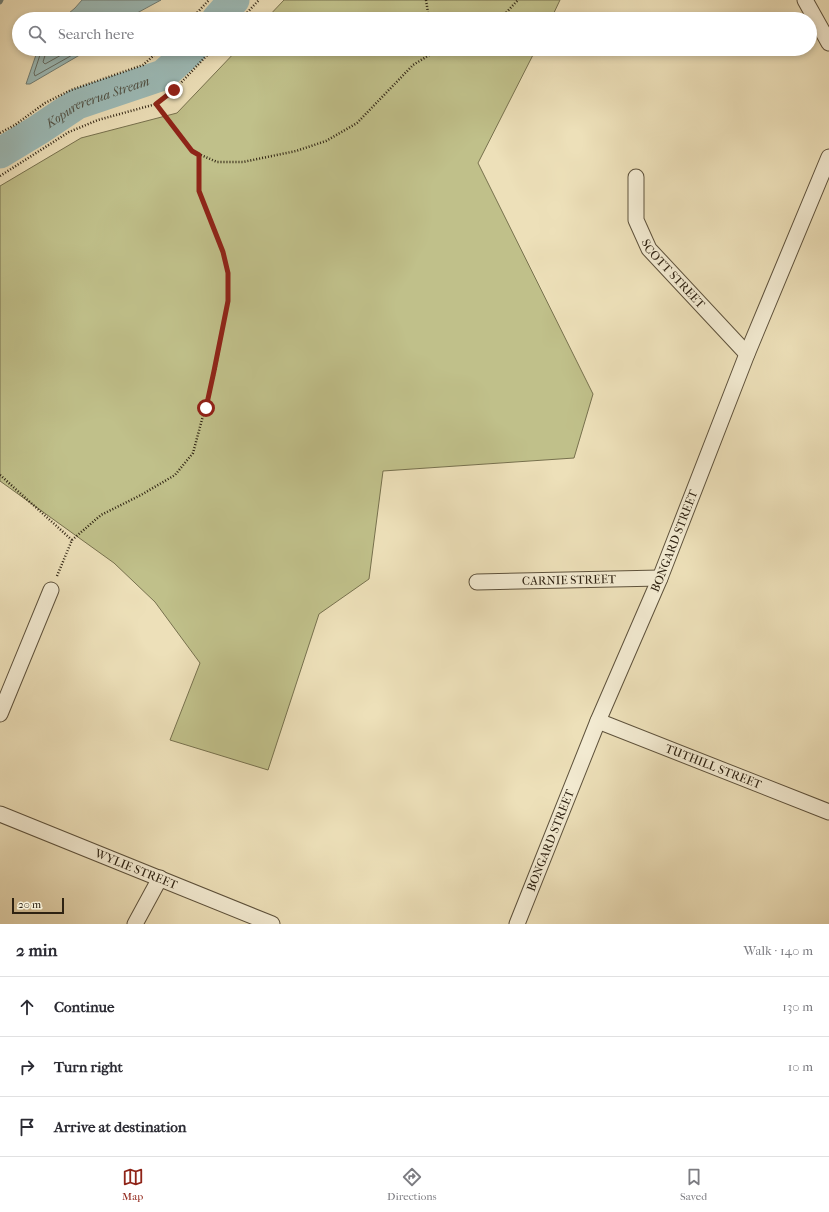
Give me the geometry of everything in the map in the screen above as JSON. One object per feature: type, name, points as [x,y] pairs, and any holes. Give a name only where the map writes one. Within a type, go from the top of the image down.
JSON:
[{"type":"street","points":[[805,0],[812,12]]},
{"type":"street","points":[[817,22],[829,43]]},
{"type":"street","name":"BONGARD STREET","points":[[517,924],[598,721],[660,578],[747,354],[829,157]]},
{"type":"street","name":"SCOTT STREET","points":[[636,177],[636,220],[649,249],[747,354]]},
{"type":"street","name":"CARNIE STREET","points":[[477,582],[660,578]]},
{"type":"street","points":[[0,714],[51,590]]},
{"type":"street","name":"TUTHILL STREET","points":[[598,721],[829,812]]},
{"type":"street","name":"WYLIE STREET","points":[[0,814],[272,924]]},
{"type":"street","points":[[135,924],[160,878]]},
{"type":"path","points":[[198,12],[209,0]]},
{"type":"path","points":[[248,12],[259,0]]},
{"type":"path","points":[[426,0],[428,12]]},
{"type":"path","points":[[507,12],[518,0]]},
{"type":"path","points":[[0,133],[15,125],[45,103],[71,90],[143,65],[153,56]]},
{"type":"path","points":[[0,176],[69,132],[98,120],[156,104],[174,90],[206,56]]},
{"type":"path","points":[[156,104],[192,151],[217,162],[243,162],[296,151],[326,141],[357,123],[413,65],[426,56]]},
{"type":"path","points":[[51,590],[72,540],[101,515],[141,495],[175,475],[193,452],[206,408],[228,301],[228,273],[224,256],[199,191],[199,155]]},
{"type":"path","points":[[0,475],[72,540]]},
{"type":"green space","points":[[284,0],[560,0],[554,12],[273,12]]},
{"type":"green space","points":[[231,56],[532,56],[478,163],[593,394],[574,458],[383,471],[369,579],[319,614],[268,770],[170,740],[200,663],[155,602],[114,563],[0,481],[0,186],[81,138],[177,113]]},
{"type":"water","points":[[82,0],[161,0],[139,12],[70,12]]},
{"type":"water","points":[[36,56],[78,56],[30,84],[26,84]]},
{"type":"waterway","name":"Kopurererua Stream","points":[[223,12],[234,0]]},
{"type":"waterway","name":"Kopurererua Stream","points":[[0,153],[77,104],[163,75],[184,56]]},
{"type":"route","points":[[174,90],[156,104],[192,151],[199,155],[199,191],[223,252],[228,273],[228,301],[206,408]]}]
